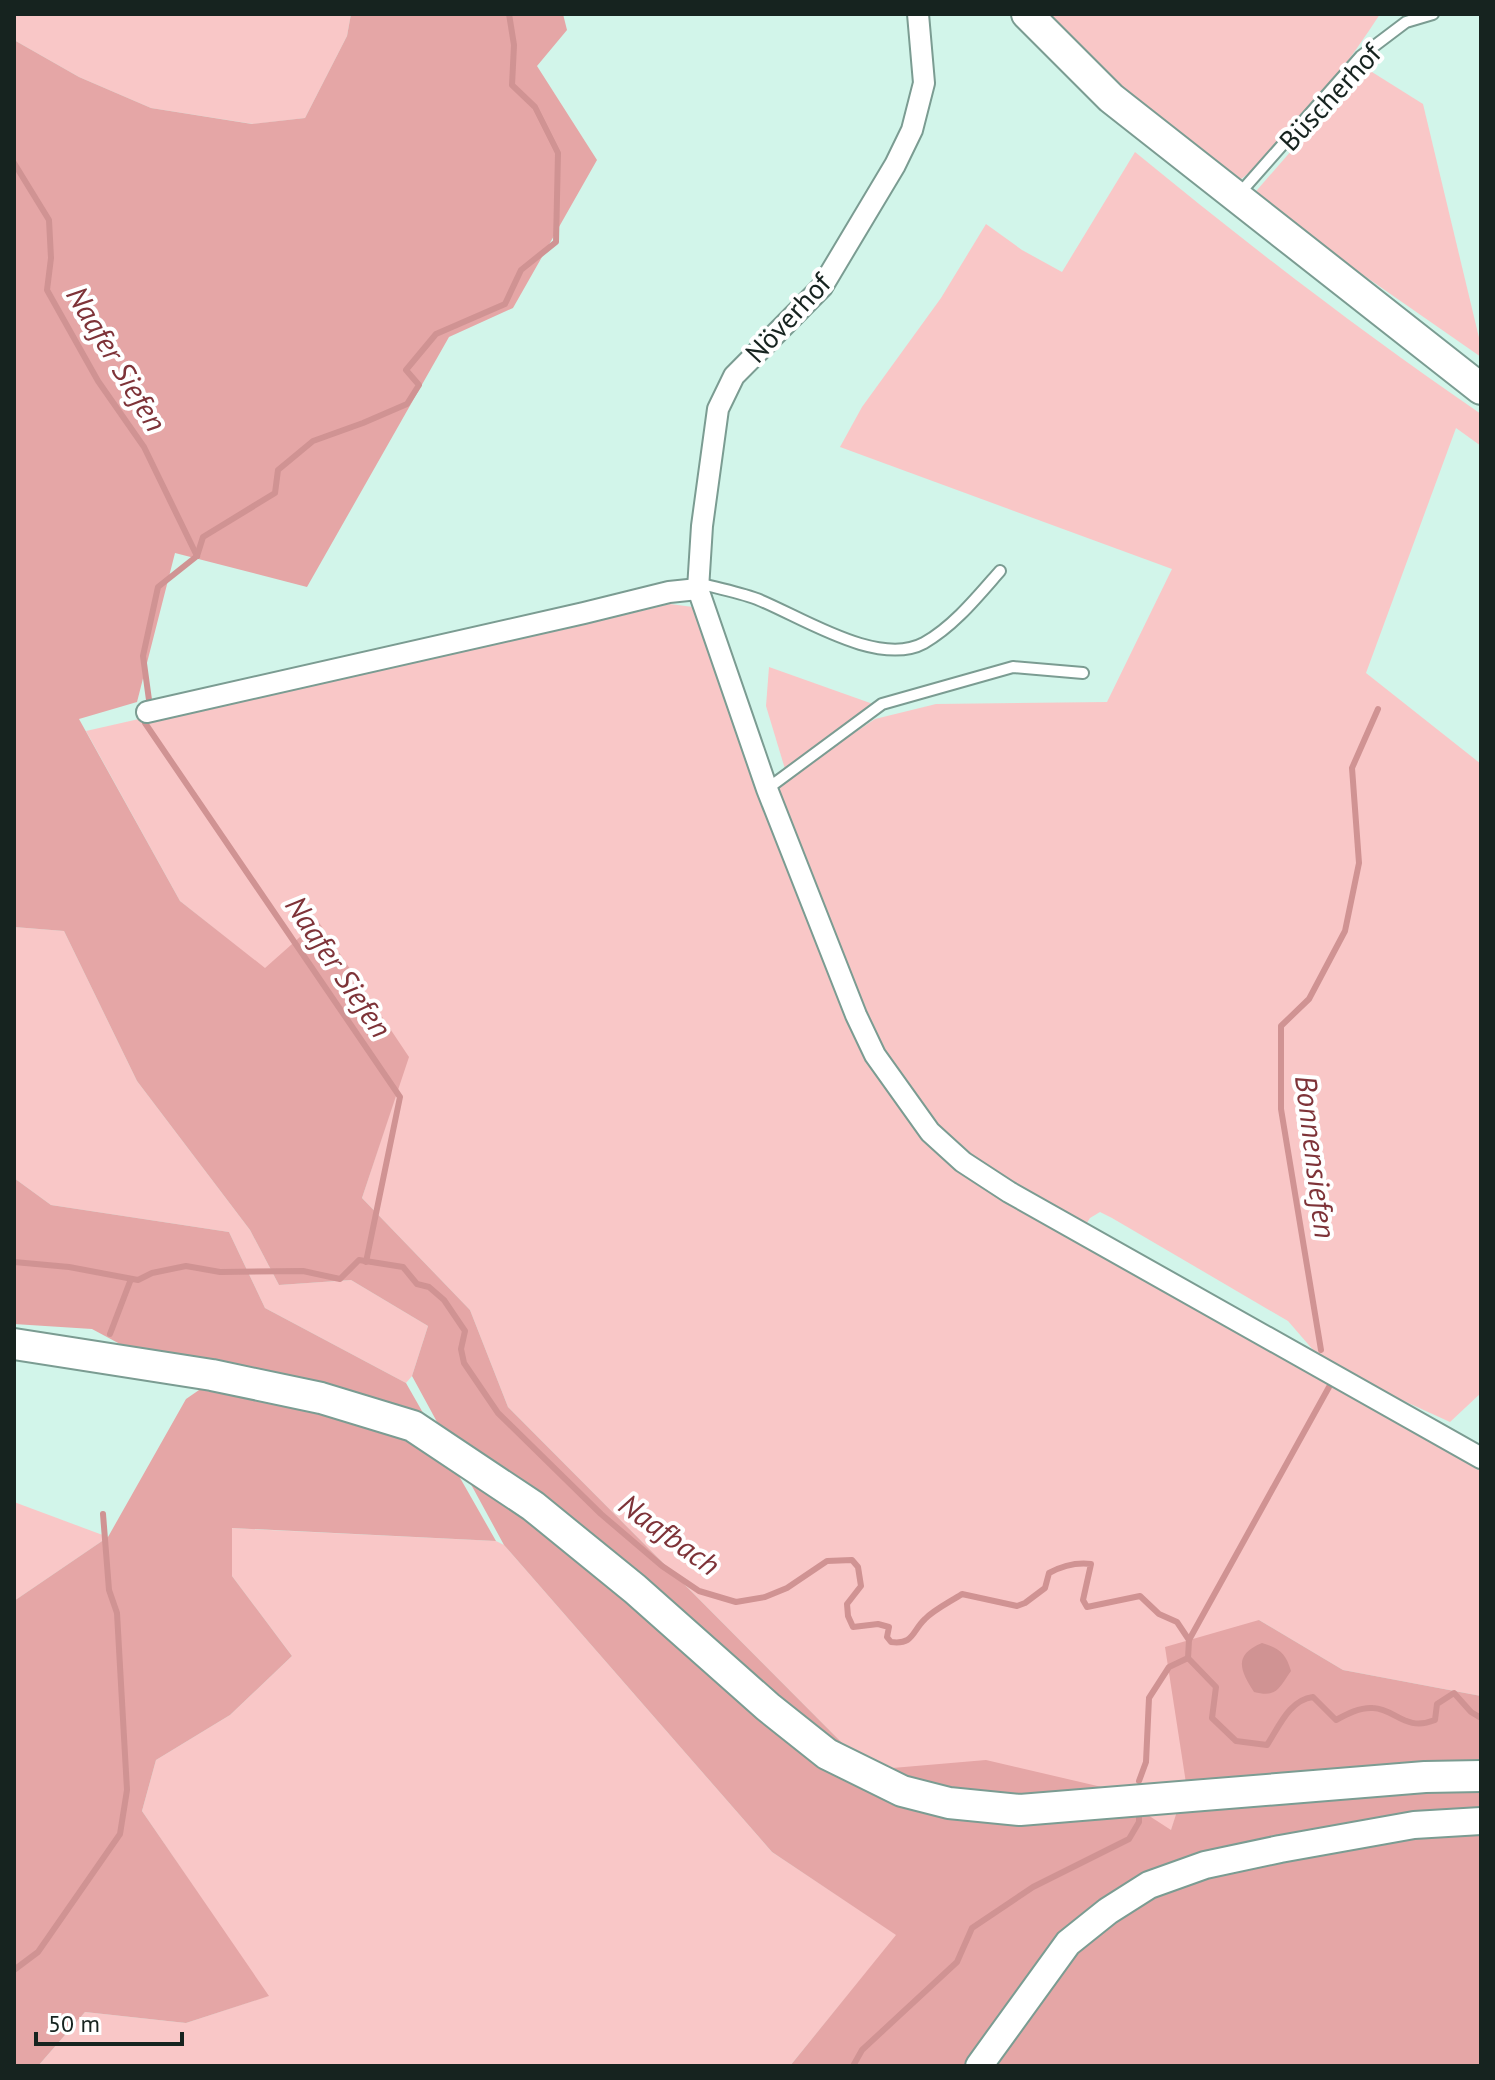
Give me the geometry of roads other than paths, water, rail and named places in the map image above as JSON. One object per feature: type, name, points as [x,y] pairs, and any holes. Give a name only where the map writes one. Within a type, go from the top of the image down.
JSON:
[{"type":"main road","points":[[1027,14],[1111,98],[1481,389]]},
{"type":"main road","points":[[14,1344],[227,1378],[321,1398],[413,1426],[533,1506],[827,1754],[902,1791],[949,1803],[1020,1810],[1425,1777],[1481,1776]]},
{"type":"street","name":"Növerhof","points":[[698,586],[718,409],[734,376],[822,287],[895,165],[912,130],[924,83],[918,14]]},
{"type":"street","points":[[147,712],[698,586],[767,789],[856,1015],[875,1055],[930,1132],[963,1162],[1009,1192],[1481,1458]]},
{"type":"street","points":[[979,2066],[1068,1943],[1108,1911],[1149,1885],[1205,1865],[1280,1849],[1414,1825],[1481,1821]]},
{"type":"lane","name":"Büscherhof","points":[[1238,196],[1361,56],[1406,22],[1430,14]]},
{"type":"lane","points":[[698,586],[755,598],[840,638],[896,651],[923,643],[943,629],[1000,571]]},
{"type":"lane","points":[[767,789],[882,704],[1013,667],[1083,673]]},
{"type":"waterway","points":[[197,556],[203,537],[275,493],[278,470],[313,441],[407,404],[419,385],[406,370],[436,334],[505,304],[521,270],[556,242],[558,153],[535,107],[512,85],[514,45],[509,14]]},
{"type":"waterway","name":"Naafer Siefen","points":[[14,163],[49,220],[51,258],[47,290],[98,381],[144,447],[197,556]]},
{"type":"waterway","name":"Naafer Siefen","points":[[149,700],[143,656],[158,587],[197,556]]},
{"type":"waterway","name":"Bonnensiefen","points":[[1321,1350],[1281,1109],[1281,1026],[1309,999],[1345,931],[1359,863],[1352,768],[1378,709]]},
{"type":"waterway","name":"Naafer Siefen","points":[[145,723],[400,1097],[366,1262]]},
{"type":"waterway","name":"Naafbach","points":[[14,1262],[69,1267],[138,1280],[152,1273],[186,1266],[220,1272],[303,1271],[340,1279],[359,1260],[403,1267],[417,1284],[429,1287],[444,1300],[465,1331],[461,1349],[464,1363],[498,1413],[601,1514],[662,1566],[699,1591],[736,1602],[765,1597],[787,1588],[827,1561],[852,1560],[858,1567],[861,1586],[847,1604],[853,1627],[878,1624],[889,1627],[887,1637],[891,1642],[899,1642],[912,1636],[929,1615],[962,1594],[1017,1606],[1045,1588],[1049,1573],[1069,1565],[1091,1564],[1083,1600],[1087,1607],[1140,1596],[1159,1614],[1177,1622],[1189,1640],[1188,1658],[1216,1687],[1212,1718],[1236,1741],[1267,1745],[1291,1709],[1313,1697],[1336,1720],[1358,1710],[1373,1708],[1408,1722],[1425,1723],[1435,1720],[1437,1704],[1454,1693],[1481,1718]]},
{"type":"waterway","points":[[110,1334],[131,1279]]},
{"type":"waterway","name":"Bonnensiefen","points":[[1189,1640],[1329,1387]]},
{"type":"waterway","points":[[14,1970],[38,1952],[120,1834],[127,1790],[117,1613],[109,1590],[103,1514]]},
{"type":"waterway","points":[[1139,1781],[1146,1762],[1149,1698],[1169,1667],[1188,1658]]},
{"type":"waterway","points":[[853,2066],[862,2050],[957,1962],[972,1928],[1033,1887],[1129,1839],[1139,1816]]}]
